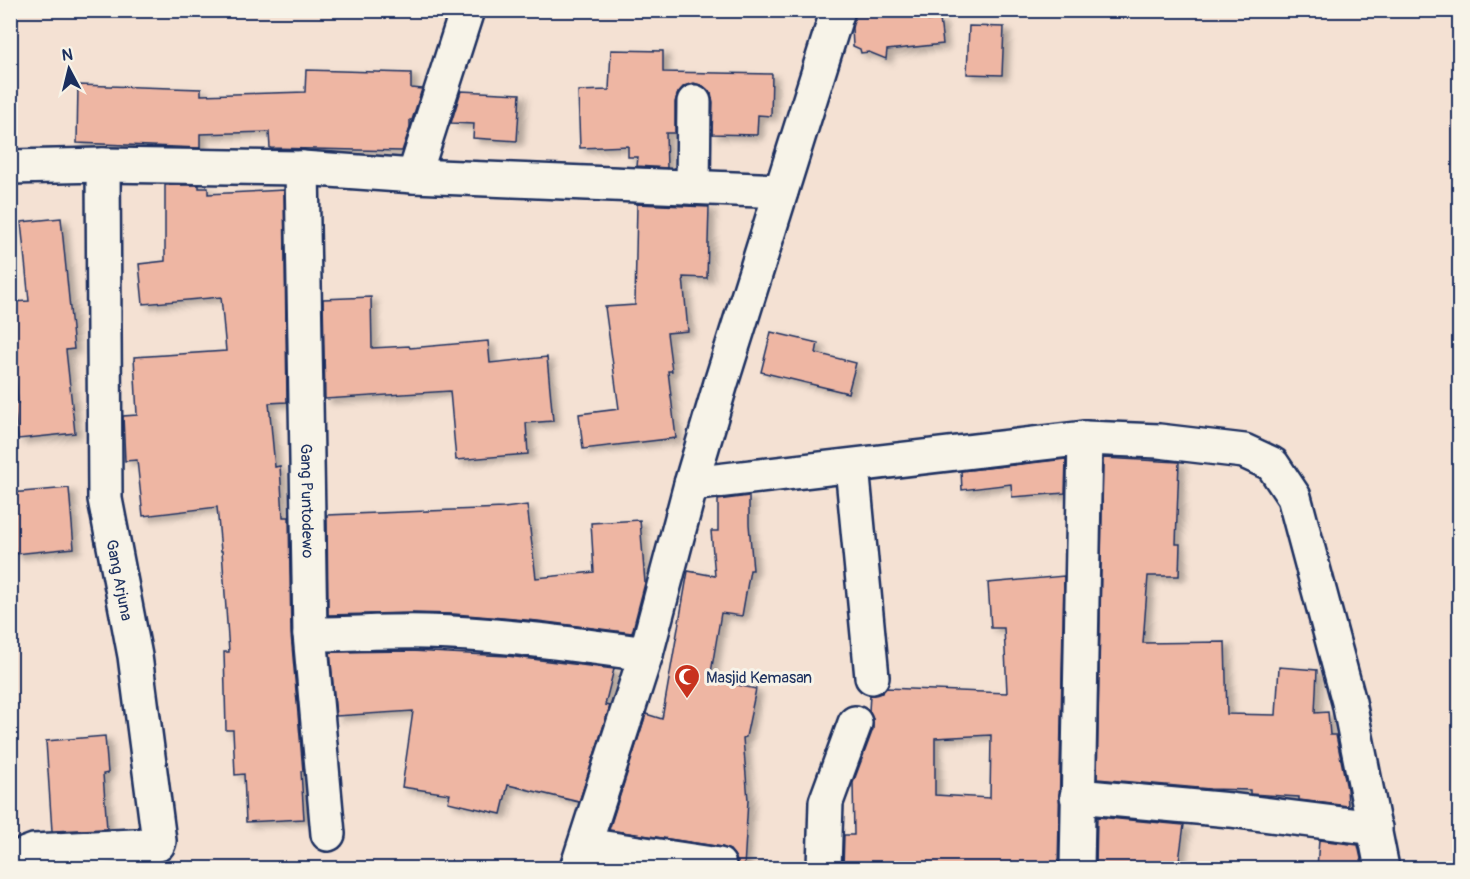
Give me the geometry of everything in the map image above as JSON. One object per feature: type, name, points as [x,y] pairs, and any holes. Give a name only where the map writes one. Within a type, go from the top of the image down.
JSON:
[{"type":"street","points":[[414,176],[467,10]]},
{"type":"street","points":[[719,864],[581,857],[646,654],[691,484],[838,10]]},
{"type":"street","points":[[693,187],[694,102]]},
{"type":"street","points":[[10,167],[103,165],[302,168],[414,176],[781,191]]},
{"type":"street","name":"Gang Arjuna","points":[[24,868],[26,854],[34,851],[154,845],[159,841],[135,656],[105,499],[103,165]]},
{"type":"street","name":"Gang Puntodewo","points":[[302,168],[310,634],[328,834]]},
{"type":"street","points":[[691,484],[1085,438],[1159,441],[1244,451],[1272,464],[1294,497],[1349,702],[1382,868]]},
{"type":"street","points":[[1077,868],[1085,438]]},
{"type":"street","points":[[852,466],[872,677]]},
{"type":"street","points":[[310,634],[424,632],[480,635],[547,640],[646,654]]},
{"type":"street","points":[[824,868],[826,802],[855,723]]},
{"type":"street","points":[[1077,796],[1230,810],[1375,828]]},
{"type":"building","points":[[856,10],[926,10],[928,21],[940,19],[943,44],[887,50],[886,59],[869,52],[861,53],[860,49],[853,46],[852,28]]},
{"type":"building","points":[[969,26],[1004,27],[1002,75],[967,74]]},
{"type":"building","points":[[611,50],[663,51],[663,72],[772,74],[771,116],[758,115],[757,135],[712,134],[711,93],[703,86],[694,83],[684,86],[675,102],[675,133],[666,133],[667,168],[637,166],[638,157],[628,157],[628,146],[580,148],[578,91],[609,90]]},
{"type":"building","points":[[306,70],[411,73],[411,88],[422,89],[412,120],[410,120],[410,128],[402,151],[270,148],[269,132],[200,134],[200,148],[77,143],[78,85],[201,89],[201,95],[305,92]]},
{"type":"building","points":[[461,91],[520,94],[517,141],[473,138],[474,124],[451,123]]},
{"type":"building","points":[[165,185],[199,185],[199,188],[208,188],[208,194],[284,190],[287,402],[269,403],[275,467],[280,466],[283,517],[289,517],[291,634],[303,771],[301,771],[304,819],[246,822],[244,774],[235,775],[233,730],[226,730],[224,652],[229,652],[217,507],[143,516],[137,460],[125,461],[123,416],[137,415],[134,357],[226,351],[221,297],[143,304],[139,264],[165,261]]},
{"type":"building","points":[[637,204],[709,207],[707,278],[683,277],[688,331],[667,333],[672,371],[668,371],[676,438],[583,449],[579,414],[619,409],[605,307],[635,305]]},
{"type":"building","points":[[61,218],[74,349],[66,350],[75,433],[18,439],[14,403],[18,403],[10,302],[29,301],[21,222]]},
{"type":"building","points":[[371,297],[372,348],[409,346],[410,348],[488,341],[490,363],[547,357],[553,421],[526,423],[528,454],[456,460],[450,391],[325,399],[323,299]]},
{"type":"building","points":[[771,332],[818,343],[816,353],[856,363],[848,393],[761,372]]},
{"type":"building","points":[[1103,458],[1179,462],[1176,544],[1180,544],[1179,576],[1148,576],[1143,643],[1225,642],[1227,714],[1276,715],[1279,667],[1317,670],[1315,713],[1328,712],[1330,735],[1336,735],[1347,789],[1348,806],[1299,800],[1299,797],[1250,794],[1250,790],[1210,789],[1097,779]]},
{"type":"building","points":[[1066,459],[1065,493],[1012,497],[1011,484],[962,490],[961,471]]},
{"type":"building","points":[[69,488],[74,548],[15,554],[10,493]]},
{"type":"building","points":[[749,496],[753,570],[750,570],[742,616],[721,613],[710,679],[756,689],[746,737],[743,738],[748,800],[744,868],[737,868],[736,858],[730,850],[722,847],[609,830],[646,714],[662,719],[688,571],[715,576],[711,531],[718,531],[718,500]]},
{"type":"building","points":[[527,505],[536,578],[594,572],[591,523],[640,520],[645,583],[632,633],[538,621],[454,614],[328,615],[327,515],[504,508]]},
{"type":"building","points":[[1064,576],[1058,868],[843,868],[844,835],[854,835],[853,783],[873,729],[873,719],[869,711],[870,695],[882,693],[886,688],[1007,693],[1004,628],[991,628],[988,583]],"holes":[[[991,735],[990,798],[935,795],[935,738]]]},
{"type":"building","points":[[411,651],[507,656],[614,669],[605,705],[610,706],[579,802],[508,785],[501,814],[448,802],[450,794],[402,787],[413,711],[336,716],[330,652]]},
{"type":"building","points":[[105,736],[108,773],[103,774],[107,829],[52,831],[46,741]]},
{"type":"building","points":[[1097,817],[1184,825],[1178,868],[1096,868]]},
{"type":"building","points":[[1319,840],[1358,845],[1363,868],[1317,868]]},
{"type":"place","name":"Masjid Kemasan","points":[[687,700]]}]
